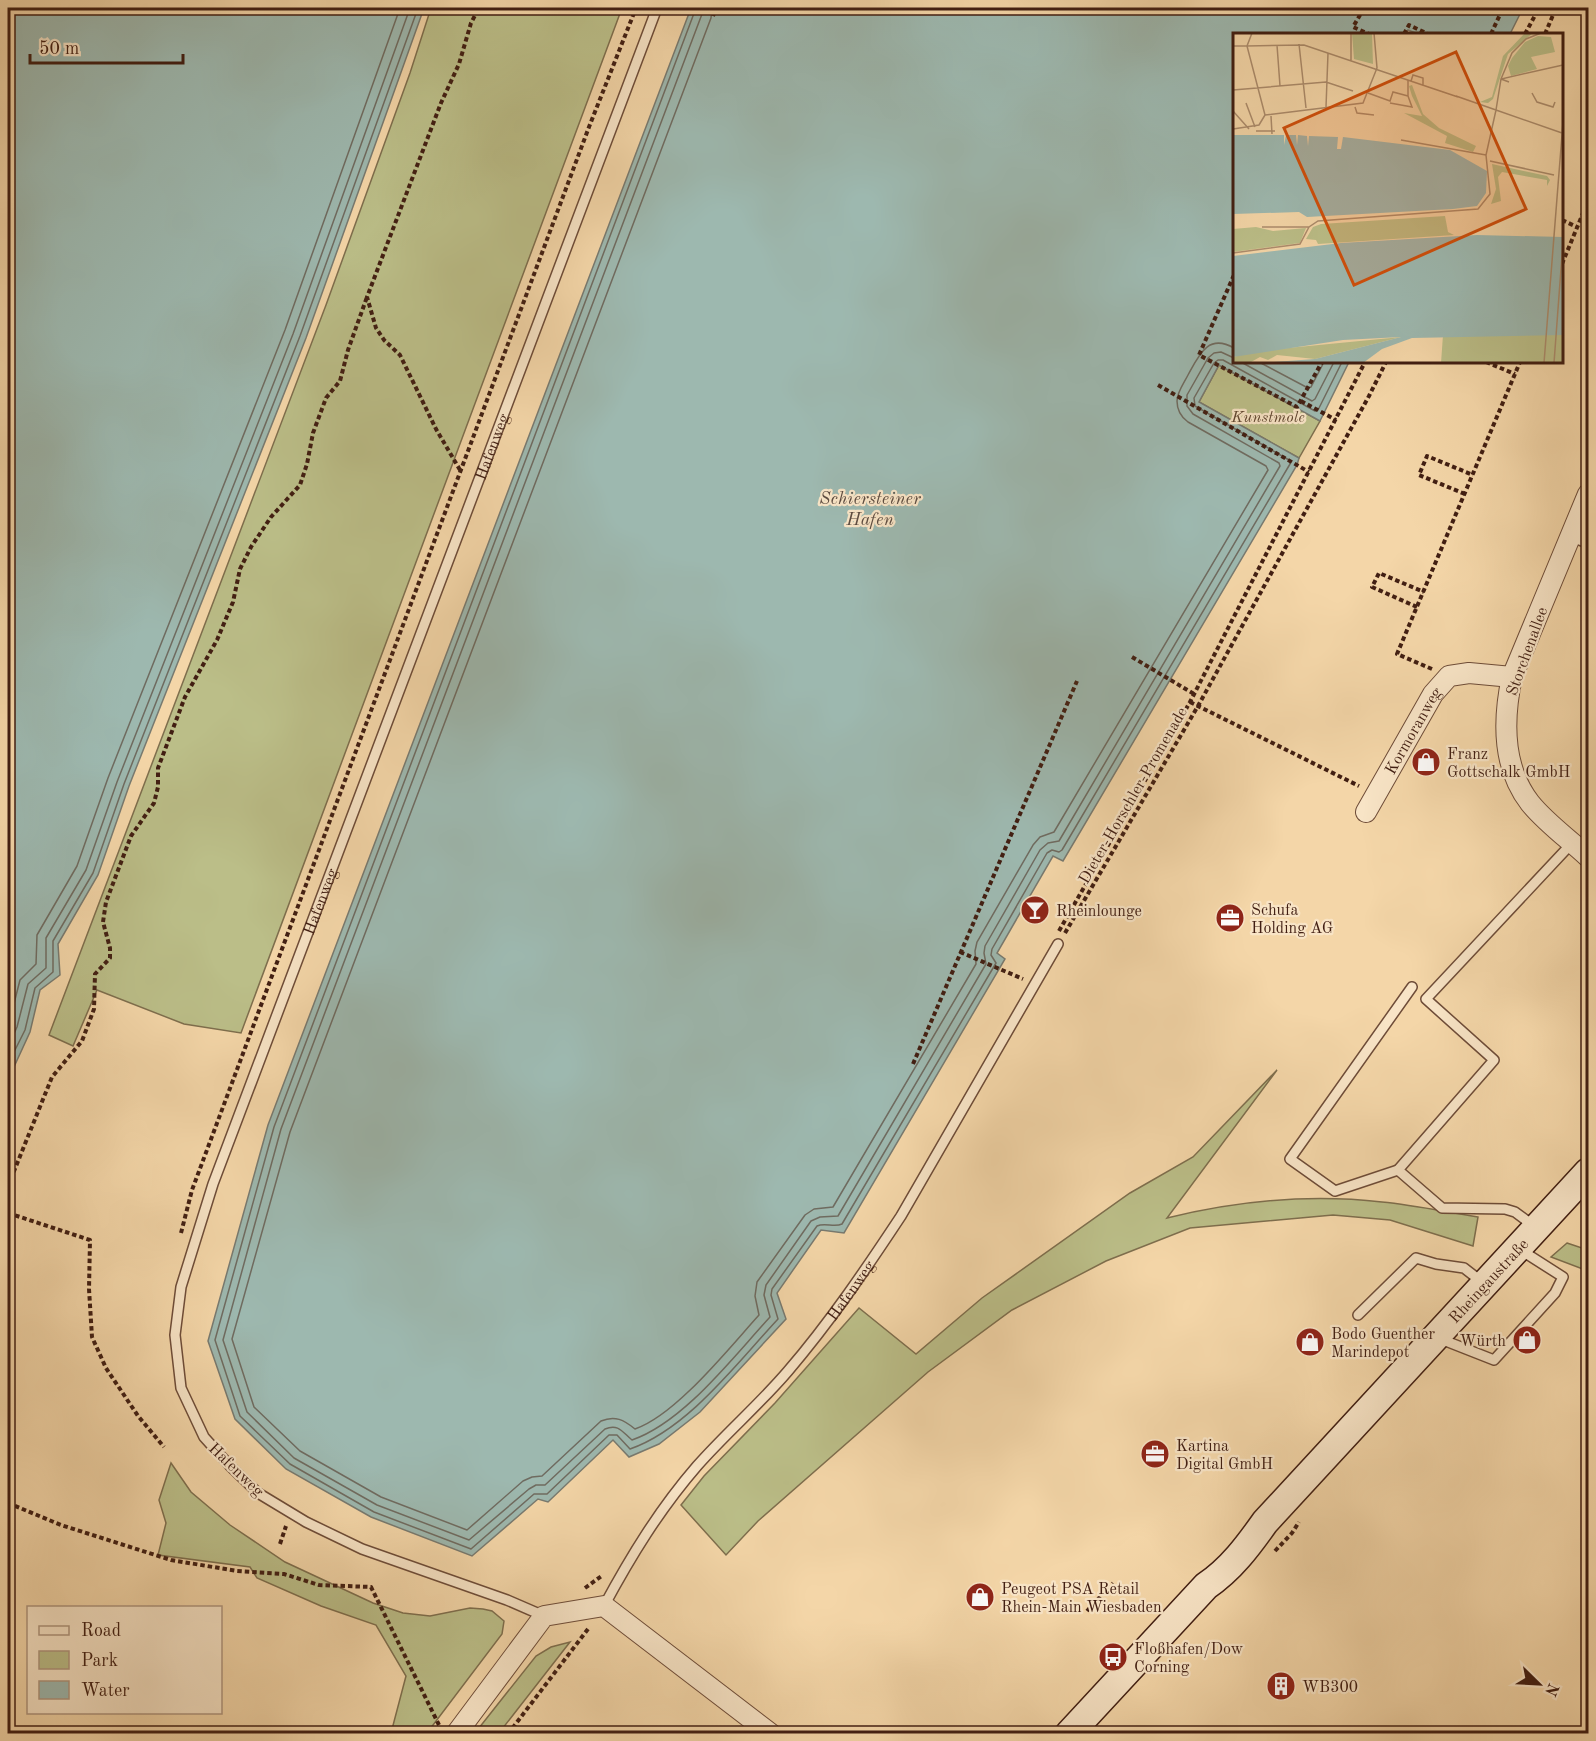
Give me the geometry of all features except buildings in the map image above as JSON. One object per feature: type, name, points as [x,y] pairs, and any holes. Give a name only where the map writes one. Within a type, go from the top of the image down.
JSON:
[{"type":"main road","name":"Rheingaustraße","points":[[1069,1734],[1206,1586],[1220,1561],[1246,1536],[1265,1522],[1588,1172]]},
{"type":"street","name":"Storchenallee","points":[[1588,494],[1580,540],[1512,677],[1507,703],[1506,734],[1510,760],[1519,785],[1530,803],[1588,857]]},
{"type":"street","name":"Kormoranweg","points":[[1366,812],[1433,694],[1449,676],[1469,673],[1512,677]]},
{"type":"street","points":[[456,1734],[544,1616],[604,1606],[771,1734]]},
{"type":"lane","name":"Hafenweg","points":[[544,1616],[507,1600],[362,1549],[306,1522],[258,1493],[204,1437],[181,1388],[175,1335],[181,1287],[213,1184],[657,8]]},
{"type":"lane","points":[[1412,987],[1290,1159],[1335,1191],[1398,1170],[1494,1060],[1426,999],[1573,842]]},
{"type":"lane","name":"Hafenweg","points":[[604,1606],[631,1556],[682,1484],[779,1381],[810,1344],[878,1251],[901,1216],[1058,944]]},
{"type":"lane","points":[[1398,1170],[1442,1208],[1505,1209],[1515,1212],[1536,1228]]},
{"type":"lane","points":[[1436,1337],[1494,1360],[1555,1293],[1563,1276],[1517,1248]]},
{"type":"lane","points":[[1358,1315],[1416,1258],[1464,1268],[1484,1284]]},
{"type":"path","points":[[8,1186],[52,1077],[82,1041],[94,1009],[95,974],[110,958],[111,948],[104,922],[106,902],[131,836],[154,803],[158,787],[158,768],[185,697],[217,640],[233,602],[240,569],[259,534],[300,485],[313,433],[326,398],[340,381],[348,350],[367,297],[437,114],[459,64],[471,22],[479,8]]},
{"type":"path","points":[[713,16],[716,8]]},
{"type":"path","points":[[1364,8],[1353,27],[1367,33]]},
{"type":"path","points":[[1491,33],[1503,8]]},
{"type":"path","points":[[1526,33],[1539,8]]},
{"type":"path","points":[[1545,33],[1556,8]]},
{"type":"path","points":[[1404,33],[1408,25],[1426,33]]},
{"type":"path","points":[[1563,254],[1588,201]]},
{"type":"path","points":[[1563,220],[1577,227]]},
{"type":"path","points":[[1233,277],[1199,355],[1297,407],[1321,363]]},
{"type":"path","points":[[367,297],[376,328],[384,340],[400,355],[436,429],[460,470]]},
{"type":"path","name":"Dieter-Horschler-Promenade","points":[[1058,944],[1056,935],[1190,702],[1364,363]]},
{"type":"path","name":"Dieter-Horschler-Promenade","points":[[1058,944],[1198,706],[1364,407],[1386,363]]},
{"type":"path","points":[[1488,363],[1515,374]]},
{"type":"path","points":[[1449,676],[1397,654],[1520,363]]},
{"type":"path","points":[[1158,385],[1309,472]]},
{"type":"path","points":[[1301,401],[1336,420]]},
{"type":"path","points":[[1465,494],[1419,475],[1427,456],[1473,475]]},
{"type":"path","points":[[1417,607],[1372,587],[1379,573],[1424,592]]},
{"type":"path","points":[[1132,657],[1194,694]]},
{"type":"path","points":[[913,1064],[1077,681]]},
{"type":"path","points":[[1190,702],[1353,783]]},
{"type":"path","points":[[960,952],[1020,978]]},
{"type":"path","points":[[8,1213],[90,1240],[89,1289],[92,1337],[106,1368],[138,1416],[164,1447]]},
{"type":"path","points":[[8,1503],[61,1525],[171,1560],[237,1571],[284,1574],[319,1585],[371,1587],[443,1734]]},
{"type":"path","points":[[583,1589],[631,1556]]},
{"type":"path","points":[[1087,1611],[1113,1583]]},
{"type":"path","points":[[508,1734],[604,1606]]},
{"type":"green space","points":[[431,8],[622,8],[241,1033],[184,1024],[97,990],[73,1046],[49,1035],[326,305],[410,73]]},
{"type":"green space","name":"Kunstmole","points":[[1219,365],[1320,421],[1299,458],[1199,402]]},
{"type":"green space","points":[[1277,1070],[1167,1218],[1247,1203],[1301,1199],[1382,1202],[1478,1217],[1473,1246],[1390,1220],[1333,1215],[1190,1228],[1106,1261],[1012,1310],[928,1372],[758,1521],[726,1555],[681,1505],[704,1476],[775,1403],[859,1308],[916,1354],[982,1298],[1130,1193],[1193,1157]]},
{"type":"green space","points":[[1567,1243],[1588,1250],[1588,1271],[1551,1257]]},
{"type":"green space","points":[[171,1463],[191,1492],[230,1525],[285,1562],[373,1603],[403,1613],[430,1616],[470,1608],[492,1611],[504,1621],[502,1634],[427,1733],[391,1733],[406,1676],[376,1625],[321,1606],[257,1578],[250,1567],[158,1555],[166,1523],[159,1500]]},
{"type":"green space","points":[[570,1642],[499,1733],[475,1733],[536,1656],[551,1647]]},
{"type":"water","points":[[8,8],[424,8],[306,338],[129,786],[98,875],[58,944],[60,975],[40,990],[30,1032],[8,1080]]},
{"type":"water","name":"Schiersteiner Hafen","points":[[691,8],[1523,8],[1510,33],[1416,33],[1408,30],[1406,33],[1233,33],[1233,363],[1349,363],[1320,421],[1219,365],[1199,402],[1299,458],[1297,465],[1063,861],[1053,856],[997,953],[1005,959],[844,1233],[821,1230],[777,1293],[786,1319],[700,1412],[659,1444],[629,1457],[613,1440],[548,1502],[538,1499],[472,1556],[371,1517],[286,1469],[235,1419],[208,1341],[268,1125]]},
{"type":"place","name":"Franz Gottschalk GmbH","points":[[1426,762]]},
{"type":"place","name":"Rheinlounge","points":[[1035,910]]},
{"type":"place","name":"Schufa Holding AG","points":[[1230,918]]},
{"type":"place","name":"Würth","points":[[1527,1340]]},
{"type":"place","name":"Bodo Guenther Marindepot","points":[[1310,1342]]},
{"type":"place","name":"Kartina Digital GmbH","points":[[1155,1454]]},
{"type":"place","name":"Peugeot PSA Retail Rhein-Main Wiesbaden","points":[[980,1597]]},
{"type":"place","name":"Floßhafen/Dow Corning","points":[[1113,1657]]},
{"type":"place","name":"WB300","points":[[1281,1686]]}]
